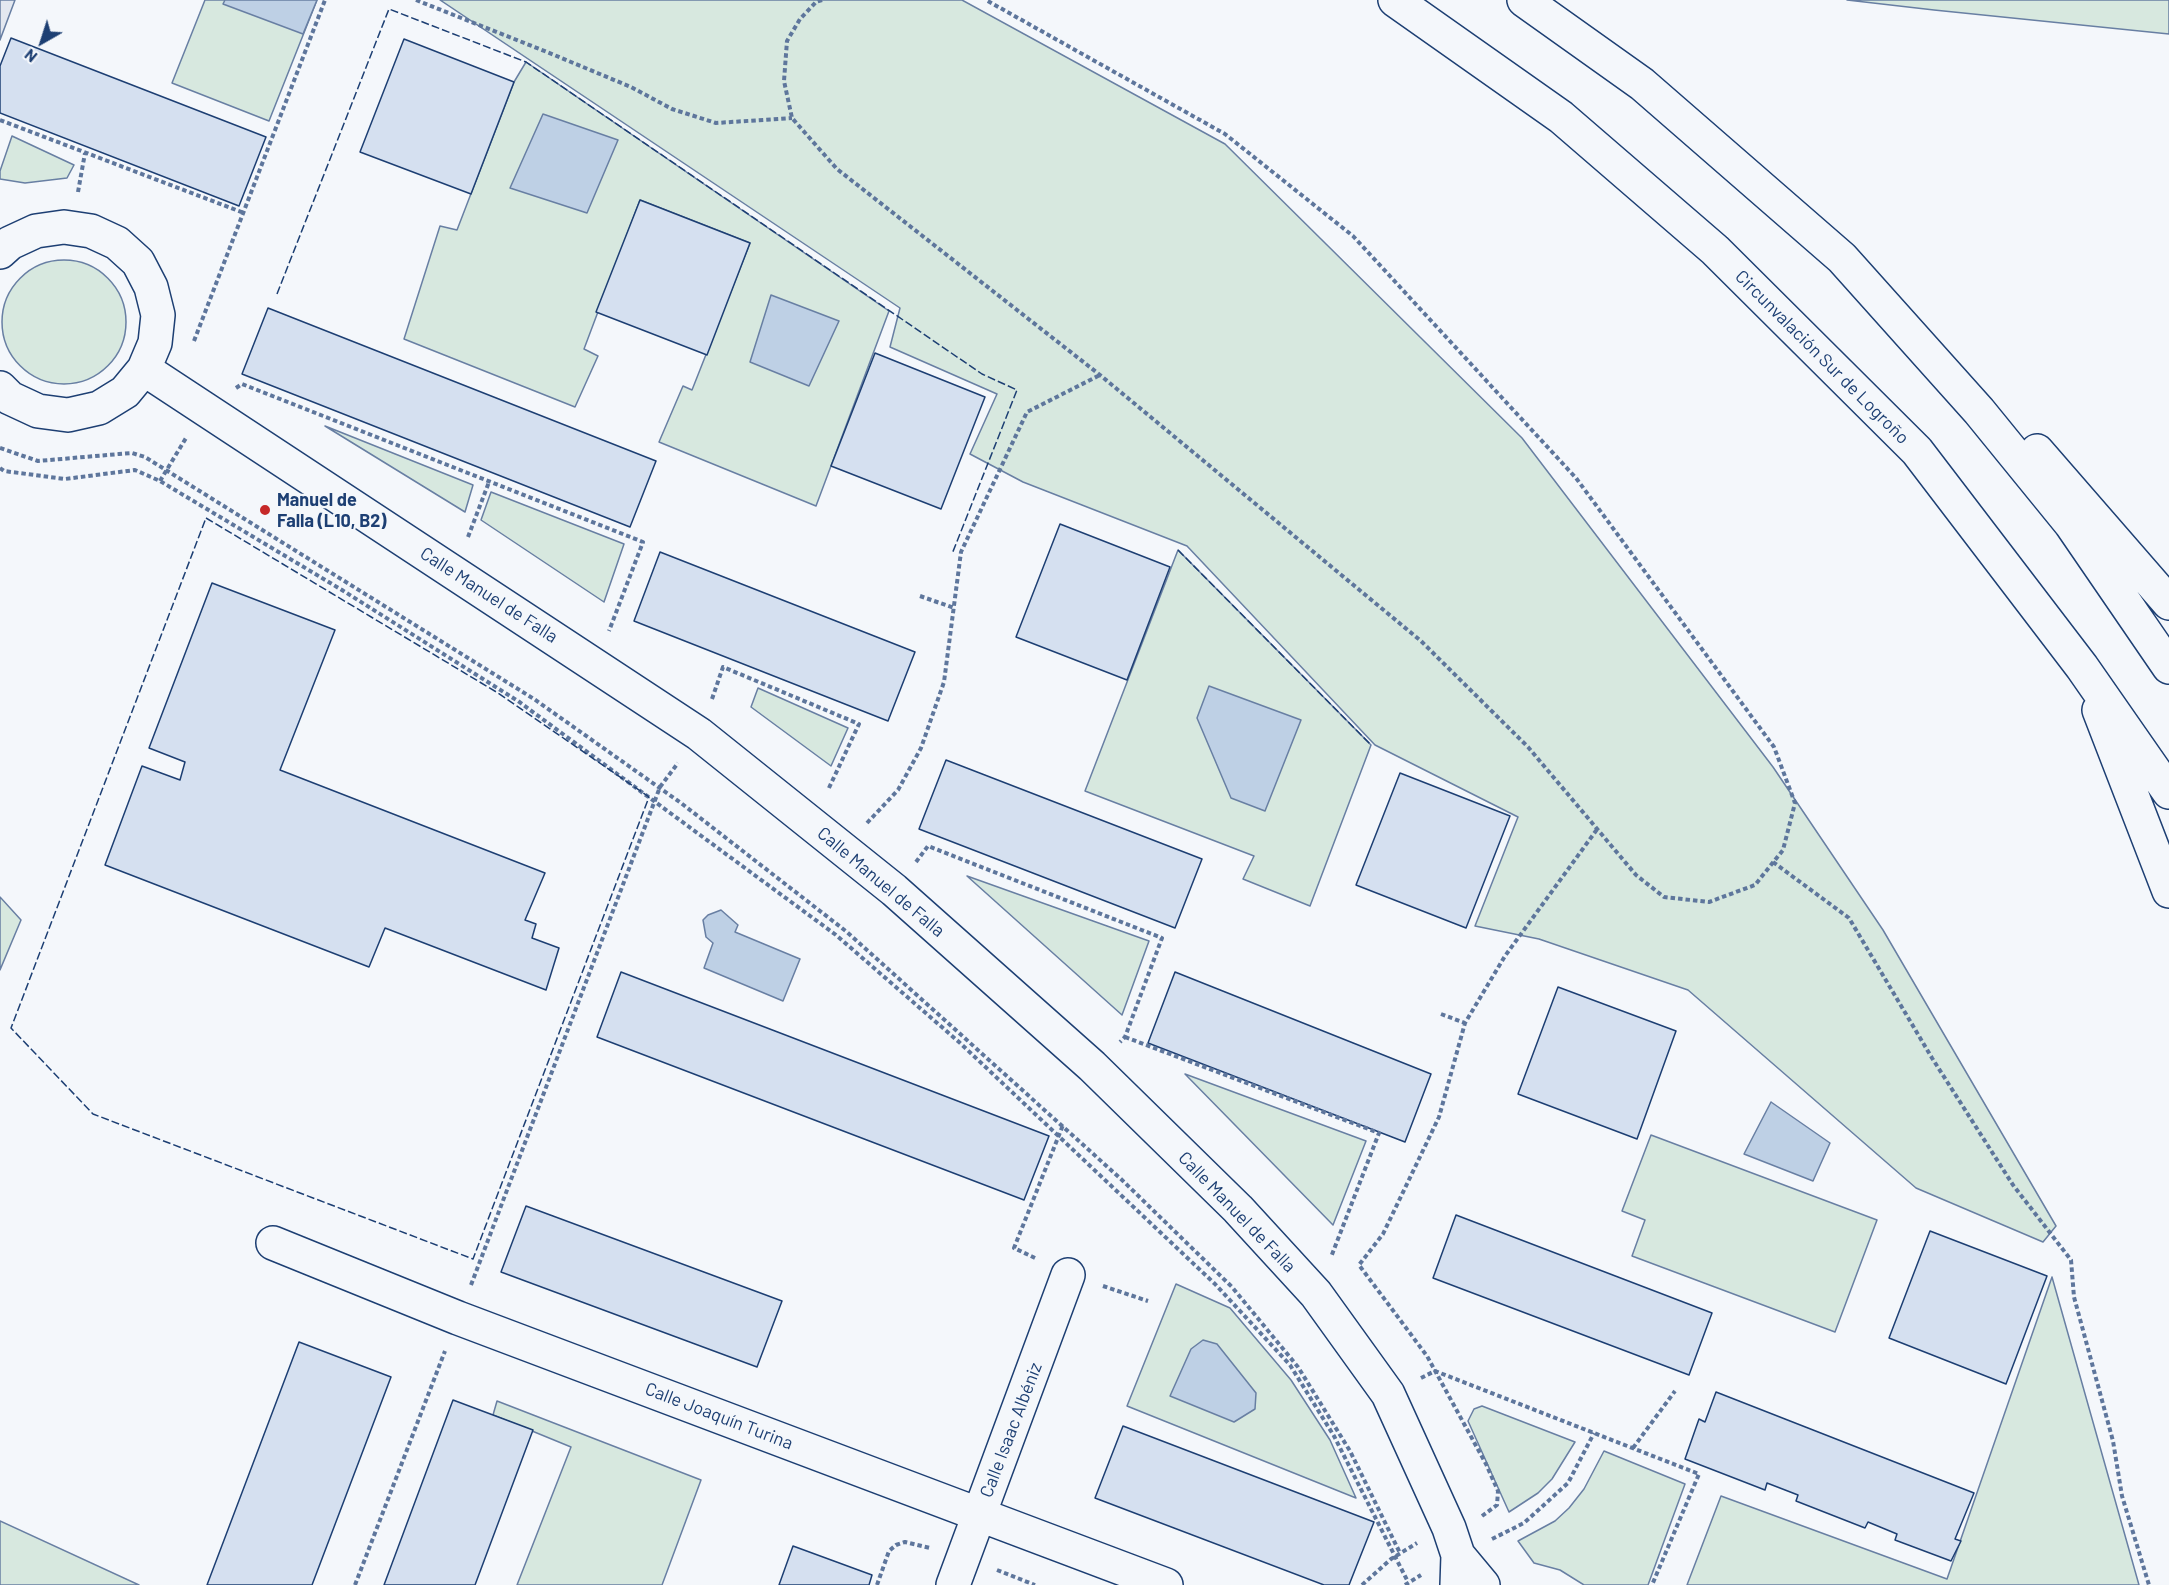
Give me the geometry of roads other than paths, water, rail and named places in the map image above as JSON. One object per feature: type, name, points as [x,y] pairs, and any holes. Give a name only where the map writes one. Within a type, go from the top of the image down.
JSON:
[{"type":"main road","name":"Circunvalación Sur de Logroño","points":[[1395,0],[1561,117],[1715,250],[1917,451],[2082,667],[2169,792]]},
{"type":"main road","points":[[1524,0],[1642,84],[1842,258],[1987,398],[2066,481],[2169,603]]},
{"type":"main road","points":[[0,252],[10,243],[36,231],[64,226],[92,231],[117,243],[138,262],[151,287],[158,315],[155,343],[144,369],[125,392],[99,408],[68,414],[38,411],[10,398],[0,388]]},
{"type":"main road","points":[[1842,258],[1979,411],[2071,524],[2169,667]]},
{"type":"main road","name":"Calle Manuel de Falla","points":[[144,369],[699,734],[894,890],[1092,1066],[1238,1209],[1316,1294],[1388,1394],[1421,1460],[1457,1570],[1483,1585]]},
{"type":"main road","points":[[2082,667],[2155,860],[2169,891]]},
{"type":"main road","name":"Calle Joaquín Turina","points":[[273,1243],[458,1318],[1166,1585]]},
{"type":"main road","name":"Calle Isaac Albéniz","points":[[953,1585],[1068,1275]]},
{"type":"water","points":[[225,0],[317,0],[303,34],[223,4]]},
{"type":"water","points":[[543,114],[618,140],[587,213],[510,188]]},
{"type":"water","points":[[771,295],[839,321],[809,386],[750,362]]},
{"type":"water","points":[[1209,686],[1301,720],[1265,811],[1231,798],[1197,718]]},
{"type":"water","points":[[721,910],[738,925],[735,932],[800,959],[783,1001],[704,968],[713,943],[706,937],[703,920],[708,915]]},
{"type":"water","points":[[1771,1102],[1830,1143],[1813,1181],[1744,1154]]},
{"type":"water","points":[[1203,1340],[1217,1344],[1256,1393],[1255,1409],[1234,1422],[1170,1396],[1191,1349]]},
{"type":"place","name":"Manuel de Falla (L10, B2)","points":[[265,510]]}]
